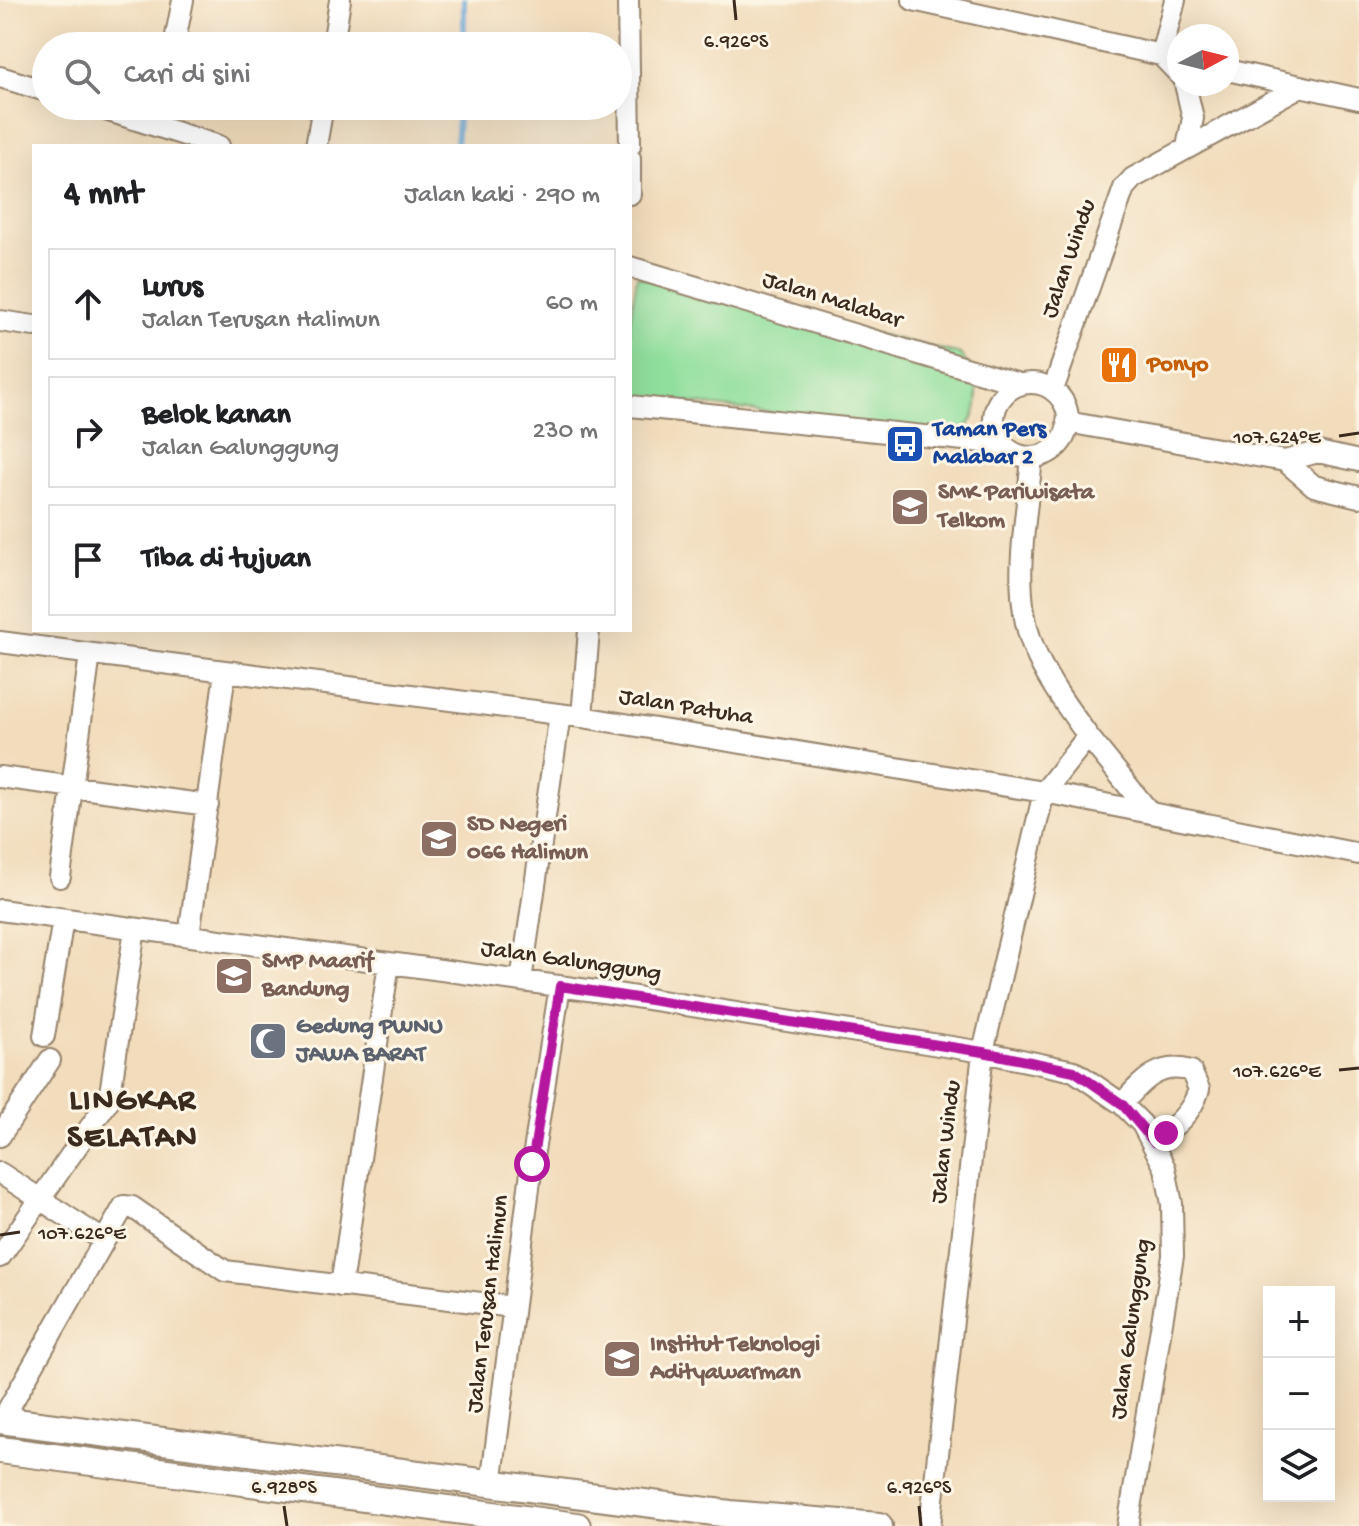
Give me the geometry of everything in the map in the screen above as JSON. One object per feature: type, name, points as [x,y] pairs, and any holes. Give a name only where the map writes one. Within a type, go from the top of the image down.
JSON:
[{"type":"main road","points":[[1,1420],[730,1514],[879,1526]]},
{"type":"main road","points":[[0,1450],[577,1526]]},
{"type":"main road","points":[[730,1514],[786,1526]]},
{"type":"street","points":[[177,32],[183,0]]},
{"type":"street","points":[[335,32],[340,0]]},
{"type":"street","points":[[628,0],[628,32]]},
{"type":"street","points":[[913,0],[1167,56]]},
{"type":"street","points":[[1173,24],[1175,0]]},
{"type":"street","points":[[1239,73],[1359,99]]},
{"type":"street","points":[[0,77],[32,87]]},
{"type":"street","name":"Jalan Windu","points":[[1053,390],[1124,188],[1133,178],[1301,86]]},
{"type":"street","points":[[1187,147],[1193,118],[1188,96]]},
{"type":"street","points":[[136,120],[213,144]]},
{"type":"street","points":[[158,127],[159,120]]},
{"type":"street","points":[[316,144],[321,120]]},
{"type":"street","points":[[630,120],[630,144]]},
{"type":"street","name":"Jalan Malabar","points":[[632,268],[1019,384]]},
{"type":"street","points":[[0,321],[32,326]]},
{"type":"street","points":[[632,406],[1003,444],[1016,454],[1032,457],[1052,450],[1065,433],[1064,404],[1053,390],[1036,383],[1019,384],[1002,396],[994,415],[1003,444]]},
{"type":"street","points":[[1067,422],[1285,461],[1318,452],[1359,461]]},
{"type":"street","points":[[1032,457],[1021,581],[1024,610],[1040,660],[1088,736],[1150,813]]},
{"type":"street","points":[[1285,461],[1314,486],[1359,497]]},
{"type":"street","points":[[582,717],[589,632]]},
{"type":"street","name":"Jalan Patuha","points":[[0,642],[582,717],[1044,792],[1359,854]]},
{"type":"street","points":[[60,877],[90,654]]},
{"type":"street","points":[[189,936],[225,672]]},
{"type":"street","points":[[521,981],[560,714]]},
{"type":"street","name":"Jalan Windu","points":[[930,1526],[983,1052],[1044,792],[1088,736]]},
{"type":"street","points":[[0,777],[208,805]]},
{"type":"street","name":"Jalan Galunggung","points":[[0,910],[560,986],[983,1052],[1074,1071],[1122,1104],[1154,1142],[1165,1168],[1172,1204],[1173,1256],[1128,1526]]},
{"type":"street","points":[[44,1036],[63,919]]},
{"type":"street","points":[[0,1257],[109,1100],[135,929]]},
{"type":"street","points":[[341,1286],[389,963]]},
{"type":"street","name":"Jalan Terusan Halimun","points":[[491,1485],[513,1307],[560,986]]},
{"type":"street","points":[[0,1136],[50,1060]]},
{"type":"street","points":[[1122,1104],[1145,1079],[1163,1068],[1178,1067],[1191,1071],[1199,1089],[1194,1104],[1180,1121],[1154,1142]]},
{"type":"street","points":[[0,1173],[103,1240]]},
{"type":"street","points":[[1,1420],[121,1209],[132,1207],[225,1271],[513,1307]]},
{"type":"green space","points":[[637,276],[960,354],[976,385],[977,407],[967,427],[957,435],[632,396],[632,308]]},
{"type":"waterway","points":[[464,0],[464,32]]},
{"type":"waterway","points":[[456,144],[458,120]]},
{"type":"place","name":"Ponyo","points":[[1119,365]]},
{"type":"place","name":"Taman Pers Malabar 2","points":[[905,444]]},
{"type":"place","name":"SMK Pariwisata Telkom","points":[[910,507]]},
{"type":"place","name":"SD Negeri 066 Halimun","points":[[439,839]]},
{"type":"place","name":"SMP Maarif Bandung","points":[[234,976]]},
{"type":"place","name":"Gedung PWNU JAWA BARAT","points":[[268,1041]]},
{"type":"place","name":"Institut Teknologi Adityawarman","points":[[622,1359]]},
{"type":"district","name":"LINGKAR SELATAN","points":[[133,1120]]},
{"type":"route","points":[[532,1164],[560,986],[983,1052],[1074,1071],[1122,1104],[1142,1124],[1154,1142],[1166,1133]]}]
